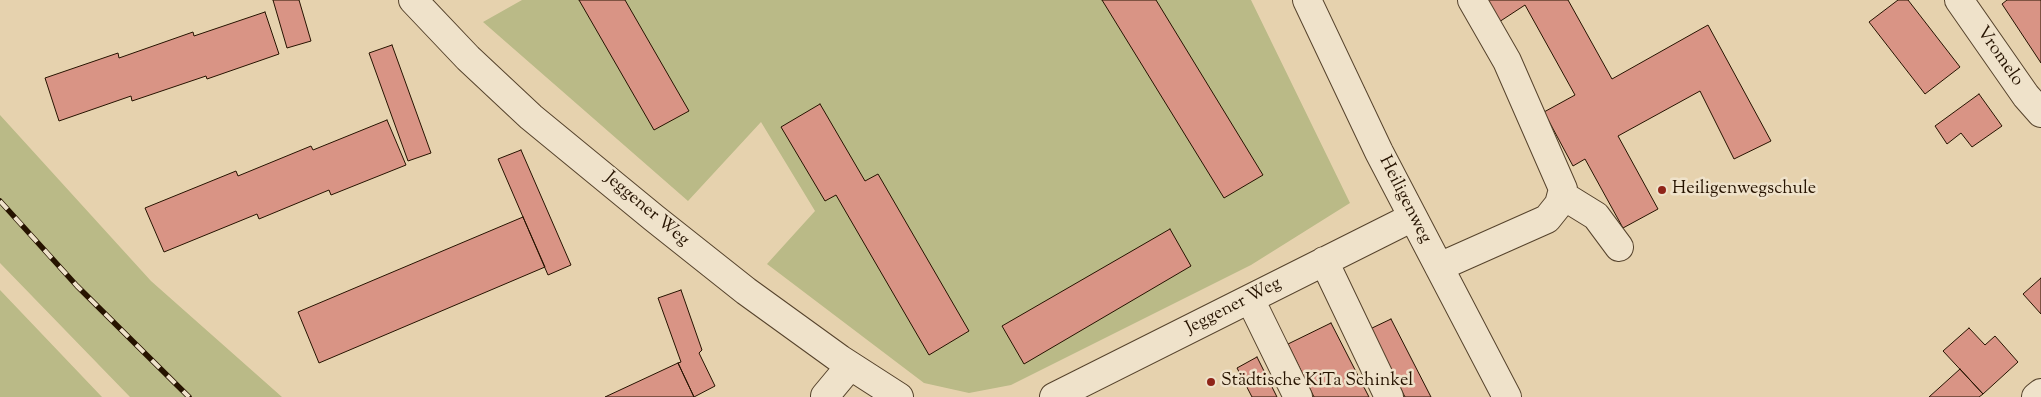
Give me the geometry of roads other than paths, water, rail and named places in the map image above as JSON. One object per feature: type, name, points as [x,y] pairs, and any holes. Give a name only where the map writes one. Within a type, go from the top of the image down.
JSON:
[{"type":"street","name":"Jeggener Weg","points":[[413,0],[468,58],[531,118],[746,291],[850,366],[899,397]]},
{"type":"street","name":"Heiligenweg","points":[[1307,0],[1413,217],[1506,397]]},
{"type":"street","points":[[1439,267],[1547,219],[1559,204],[1563,189],[1507,60],[1472,0]]},
{"type":"street","name":"Vromelo","points":[[1958,0],[2026,96],[2041,113]]},
{"type":"street","points":[[1562,195],[1596,216],[1618,247]]},
{"type":"street","name":"Jeggener Weg","points":[[1054,397],[1413,217]]},
{"type":"street","points":[[1324,261],[1389,397]]},
{"type":"street","points":[[1250,300],[1298,397]]},
{"type":"street","points":[[825,396],[850,366]]},
{"type":"street","points":[[2036,397],[2041,393]]},
{"type":"railway","points":[[0,201],[77,286],[189,397]]},
{"type":"place","name":"Heiligenwegschule","points":[[1662,190]]},
{"type":"place","name":"Städtische KiTa Schinkel","points":[[1211,382]]}]
